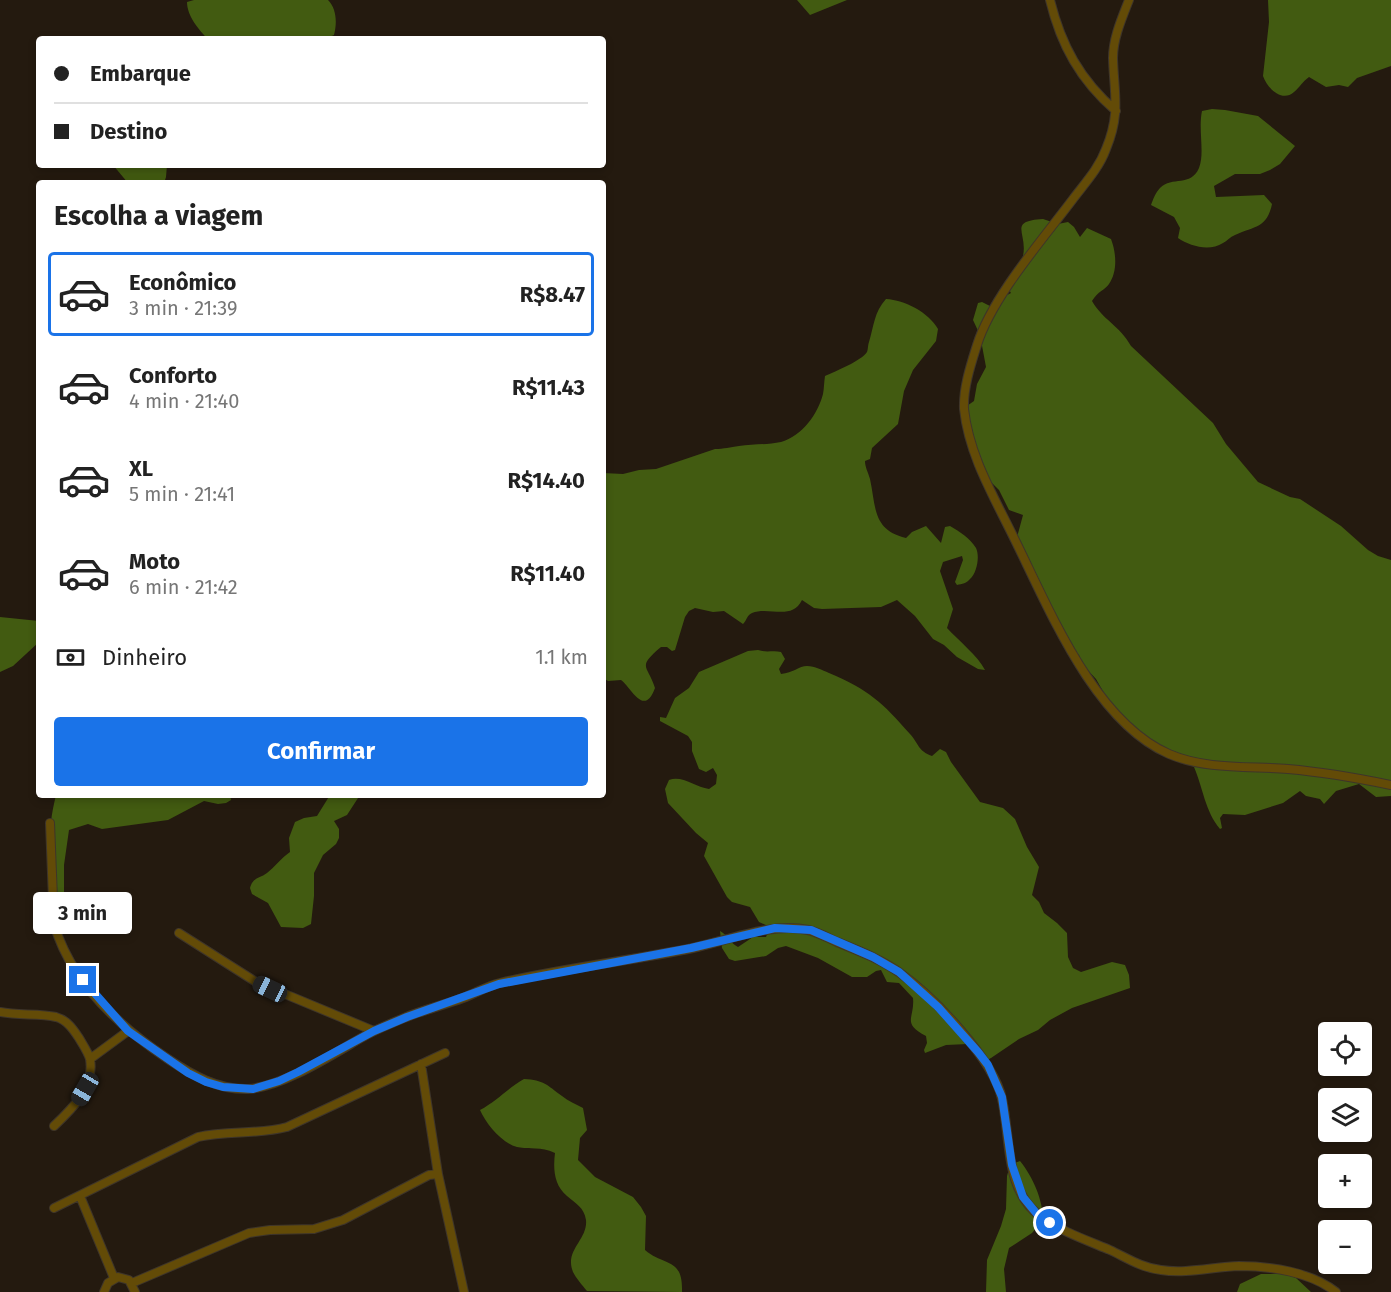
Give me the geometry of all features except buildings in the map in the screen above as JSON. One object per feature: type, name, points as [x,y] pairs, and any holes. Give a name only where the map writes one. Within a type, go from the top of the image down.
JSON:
[{"type":"street","points":[[1050,0],[1056,25],[1074,63],[1095,94],[1116,111]]},
{"type":"street","points":[[1129,0],[1119,24],[1113,55],[1116,87],[1115,126],[1099,167],[994,308],[978,341],[968,376],[964,405],[975,455],[1054,621],[1098,692],[1130,728],[1150,743],[1186,760],[1221,765],[1323,772],[1391,785]]},
{"type":"street","points":[[50,823],[54,924],[59,940],[83,980],[128,1031],[188,1073],[206,1082],[238,1089],[253,1089],[279,1081],[374,1031],[421,1011],[499,984],[691,948],[775,928],[811,930],[873,957],[899,972],[938,1007],[978,1052],[988,1065],[1002,1097],[1012,1165],[1017,1183],[1023,1197],[1037,1214],[1062,1229],[1149,1268],[1168,1271],[1237,1266],[1263,1267],[1323,1282],[1336,1292]]},
{"type":"street","points":[[179,933],[256,982],[374,1031]]},
{"type":"street","points":[[0,1012],[22,1016],[56,1017],[66,1022],[74,1030],[90,1059],[85,1089],[78,1101],[54,1126]]},
{"type":"street","points":[[90,1059],[128,1031]]},
{"type":"street","points":[[54,1208],[198,1137],[259,1132],[287,1127],[445,1053]]},
{"type":"street","points":[[421,1064],[438,1174],[465,1292]]},
{"type":"street","points":[[132,1283],[249,1233],[315,1229],[336,1222],[429,1175],[438,1174]]},
{"type":"street","points":[[80,1196],[114,1278]]},
{"type":"street","points":[[104,1292],[108,1283],[114,1278],[122,1277],[132,1283],[135,1292]]},
{"type":"green space","points":[[194,0],[328,0],[336,17],[336,26],[332,36],[205,36],[191,17],[187,2]]},
{"type":"green space","points":[[797,0],[847,0],[810,15]]},
{"type":"green space","points":[[1268,0],[1391,0],[1391,66],[1357,78],[1348,87],[1339,85],[1326,87],[1309,77],[1289,95],[1276,93],[1263,76],[1269,22]]},
{"type":"green space","points":[[1212,109],[1258,116],[1295,146],[1280,164],[1270,170],[1260,174],[1235,174],[1214,186],[1216,197],[1264,195],[1272,204],[1267,218],[1259,225],[1233,236],[1218,246],[1206,247],[1178,238],[1180,228],[1174,217],[1151,205],[1157,192],[1165,184],[1186,180],[1196,174],[1201,162],[1202,111]]},
{"type":"green space","points":[[116,168],[167,168],[165,180],[126,180]]},
{"type":"green space","points":[[1043,219],[1058,224],[1068,222],[1080,237],[1087,228],[1111,239],[1115,256],[1114,273],[1106,288],[1092,301],[1131,346],[1213,423],[1226,444],[1258,482],[1290,497],[1300,499],[1341,526],[1368,550],[1391,560],[1391,796],[1376,797],[1359,784],[1336,791],[1324,804],[1320,799],[1306,796],[1300,791],[1283,803],[1245,815],[1223,814],[1220,818],[1222,828],[1220,829],[1208,807],[1194,767],[1124,728],[1096,679],[1082,664],[1079,655],[1068,648],[1016,541],[1023,515],[1009,510],[999,490],[989,480],[974,446],[972,429],[964,408],[974,401],[977,384],[986,367],[980,335],[973,320],[978,303],[982,302],[992,307],[1011,293],[1006,286],[1023,256],[1022,226],[1025,222]]},
{"type":"green space","points":[[886,299],[915,308],[928,317],[938,329],[936,341],[913,370],[904,391],[898,424],[872,448],[870,459],[865,461],[875,507],[881,523],[895,534],[906,538],[912,532],[926,526],[941,543],[945,527],[950,526],[968,538],[976,548],[978,560],[976,569],[963,584],[957,585],[955,582],[963,560],[962,556],[943,562],[940,571],[953,609],[947,628],[973,654],[985,670],[978,669],[957,657],[933,639],[915,616],[897,600],[881,607],[822,609],[814,608],[802,600],[792,610],[752,613],[743,624],[724,611],[713,612],[695,608],[689,611],[675,650],[661,647],[646,663],[655,688],[651,697],[646,700],[638,698],[621,680],[606,680],[606,473],[623,474],[656,469],[715,449],[776,443],[796,435],[808,423],[821,402],[825,376],[854,362],[867,352],[882,304]]},
{"type":"green space","points":[[0,617],[36,621],[36,645],[13,666],[0,672]]},
{"type":"green space","points":[[748,651],[781,652],[785,659],[779,669],[781,674],[810,666],[843,679],[865,691],[883,705],[924,752],[932,756],[940,749],[946,752],[980,802],[1003,808],[1015,819],[1039,867],[1032,895],[1039,902],[1044,913],[1067,933],[1068,957],[1073,968],[1081,972],[1112,962],[1125,965],[1130,988],[1072,1008],[985,1061],[968,1044],[946,1045],[925,1053],[926,1036],[911,1024],[913,998],[899,983],[887,982],[881,970],[867,977],[852,977],[818,958],[786,946],[766,956],[735,961],[729,959],[722,948],[720,931],[738,947],[753,937],[766,937],[770,927],[759,922],[750,907],[732,902],[727,897],[704,856],[708,843],[668,803],[665,789],[669,780],[684,780],[709,789],[716,784],[717,775],[713,768],[706,772],[699,769],[692,751],[692,742],[688,736],[660,721],[660,717],[666,718],[675,698],[689,688],[699,672]]},
{"type":"green space","points":[[55,798],[231,798],[231,800],[218,804],[204,801],[168,820],[102,829],[88,824],[69,830],[64,865],[64,893],[59,897],[58,893],[48,893]]},
{"type":"green space","points":[[328,798],[358,798],[347,815],[334,821],[339,829],[339,838],[336,844],[323,855],[314,873],[311,924],[303,928],[281,927],[268,903],[252,894],[251,884],[270,871],[290,852],[289,838],[295,822],[317,816]]},
{"type":"green space","points":[[524,1079],[545,1084],[583,1108],[587,1130],[580,1138],[578,1160],[595,1177],[633,1197],[641,1207],[646,1216],[645,1250],[676,1268],[682,1281],[682,1292],[587,1291],[577,1279],[571,1264],[572,1257],[584,1233],[586,1220],[581,1209],[559,1187],[554,1171],[555,1153],[511,1145],[495,1132],[480,1110]]},
{"type":"green space","points":[[1020,1161],[1036,1189],[1043,1220],[1032,1233],[1009,1248],[1004,1269],[1006,1292],[986,1292],[987,1260],[1006,1209],[1007,1176],[1010,1165]]},
{"type":"green space","points":[[1261,1274],[1286,1274],[1296,1278],[1311,1292],[1237,1292],[1240,1284]]},
{"type":"route","points":[[83,980],[128,1031],[188,1073],[223,1087],[253,1089],[298,1072],[374,1031],[421,1011],[499,984],[691,948],[775,928],[811,930],[873,957],[899,972],[920,988],[978,1052],[988,1065],[1002,1097],[1012,1165],[1017,1183],[1030,1206],[1050,1223]]}]
